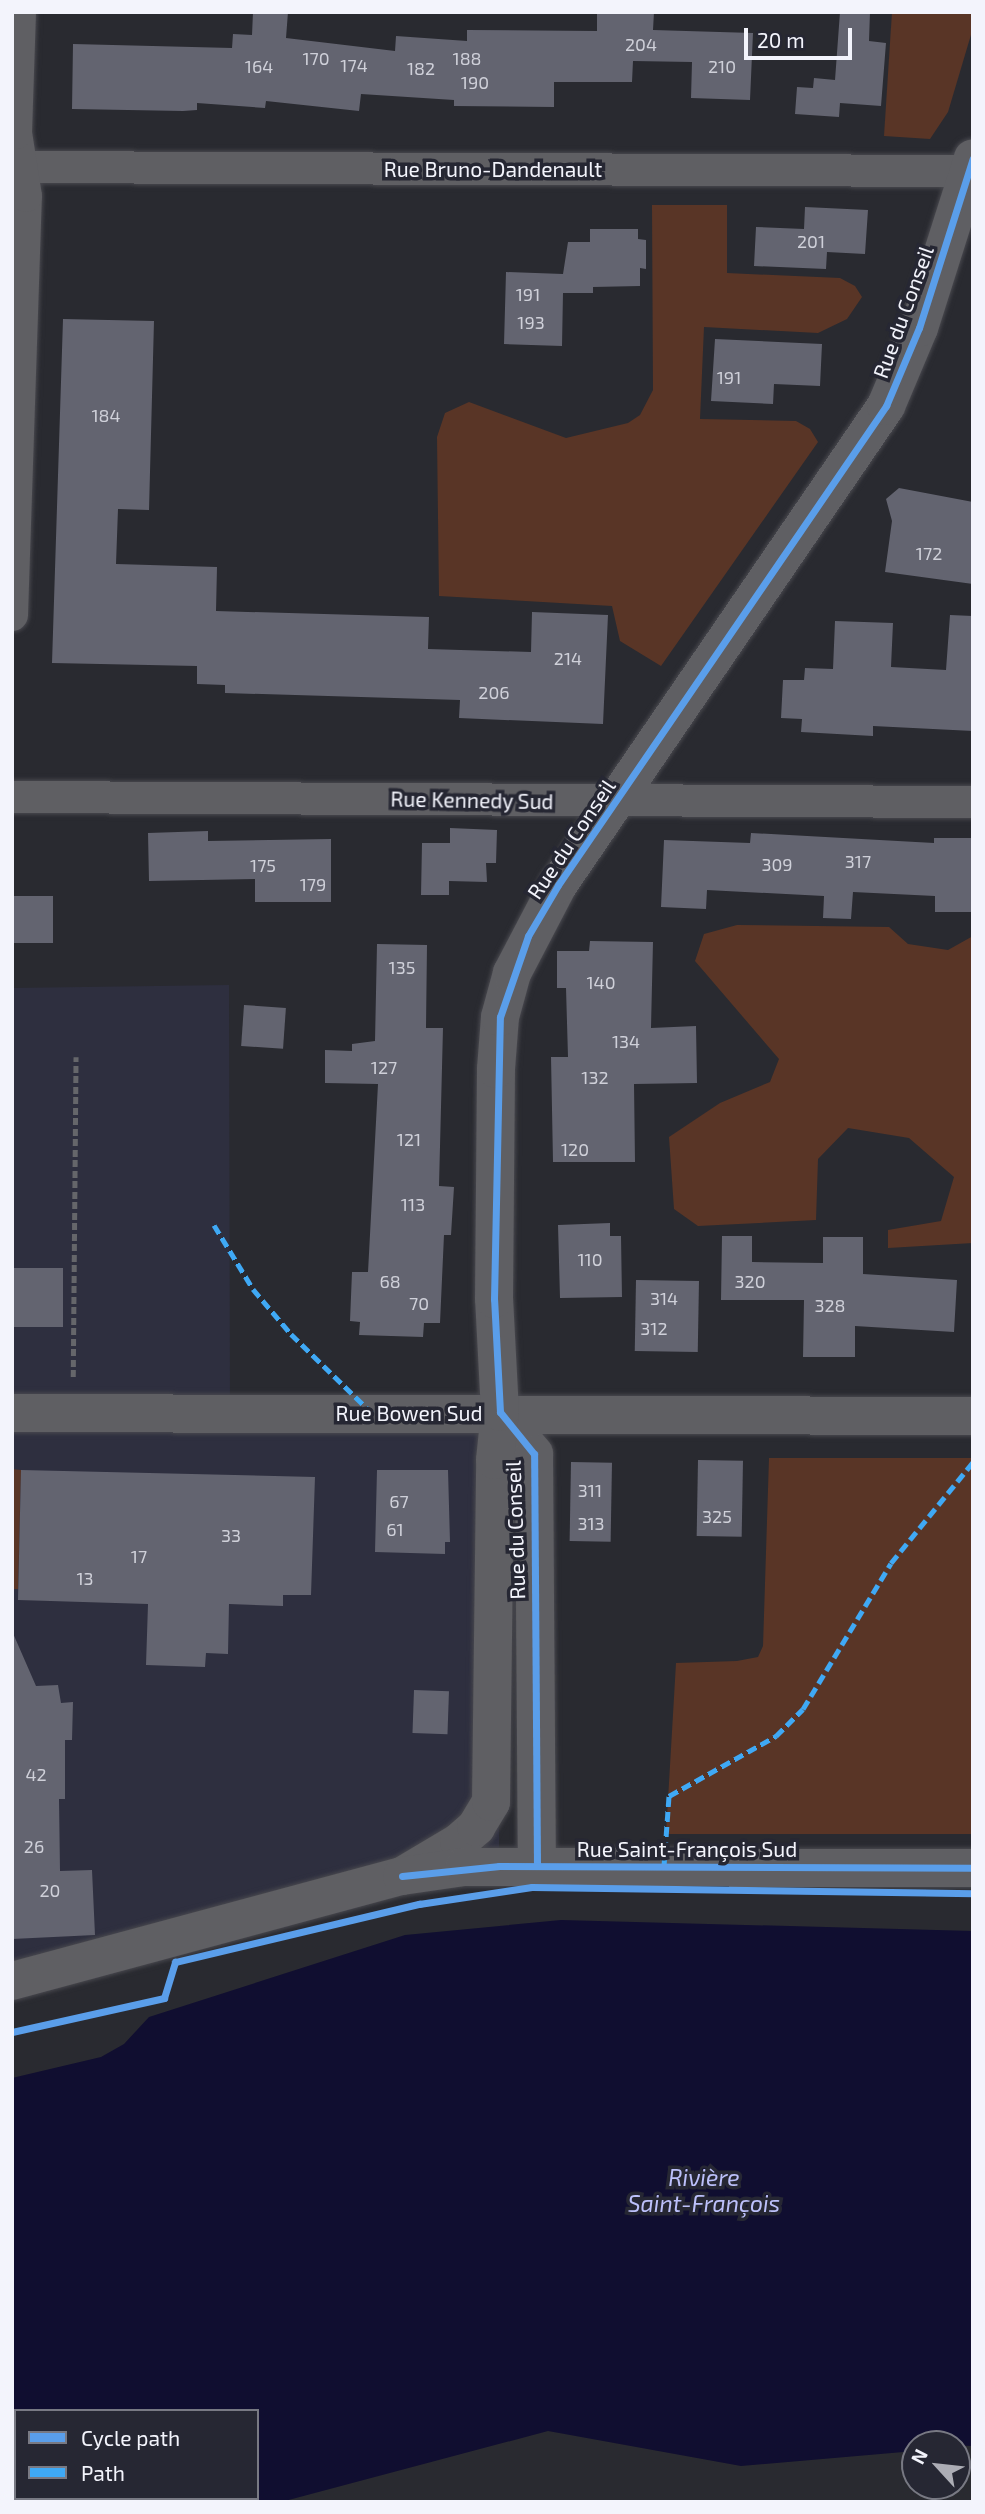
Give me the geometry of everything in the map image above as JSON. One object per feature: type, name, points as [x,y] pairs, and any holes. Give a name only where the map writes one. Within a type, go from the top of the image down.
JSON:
[{"type":"street","points":[[12,615],[26,196],[17,167],[20,12]]},
{"type":"street","name":"Rue Bruno-Dandenault","points":[[17,167],[971,167]]},
{"type":"street","name":"Rue du Conseil","points":[[402,1876],[459,1842],[477,1827],[491,1802],[495,1460],[500,1412],[494,1299],[500,1017],[528,936],[886,406],[919,328],[971,167]]},
{"type":"street","name":"Rue Kennedy Sud","points":[[12,797],[973,802]]},
{"type":"street","points":[[421,1412],[463,1390],[485,1357],[494,1299]]},
{"type":"street","name":"Rue du Conseil","points":[[500,1412],[534,1454],[537,1866]]},
{"type":"street","name":"Rue Bowen Sud","points":[[12,1413],[500,1412],[973,1416]]},
{"type":"street","name":"Rue Saint-François Sud","points":[[12,1981],[402,1876],[464,1867],[973,1868]]},
{"type":"path","points":[[73,1413],[76,1057]]},
{"type":"shaded area","points":[[892,12],[973,12],[973,28],[948,112],[930,139],[884,136]]},
{"type":"shaded area","points":[[652,205],[727,205],[727,273],[840,278],[855,286],[862,297],[847,319],[818,333],[704,327],[700,419],[796,421],[810,429],[818,442],[661,666],[620,641],[612,606],[439,596],[437,437],[445,413],[469,402],[566,438],[628,423],[640,415],[653,390]]},
{"type":"shaded area","points":[[737,925],[889,927],[908,944],[948,950],[973,936],[973,1243],[888,1248],[888,1230],[941,1221],[954,1177],[909,1138],[848,1128],[818,1159],[816,1220],[698,1226],[674,1209],[669,1137],[720,1103],[770,1082],[779,1059],[695,961],[704,934]]},
{"type":"shaded area","points":[[229,985],[230,1413],[500,1412],[499,1866],[12,1981],[12,988]]},
{"type":"shaded area","points":[[769,1458],[973,1458],[973,1834],[666,1834],[676,1663],[737,1661],[758,1657],[763,1646]]},
{"type":"shaded area","points":[[12,1469],[21,1470],[18,1589],[12,1589]]},
{"type":"water","name":"Rivière Saint-François","points":[[561,1920],[973,1931],[973,2446],[971,2430],[901,2430],[901,2452],[741,2466],[548,2431],[281,2502],[12,2502],[12,2078],[101,2057],[124,2044],[149,2017],[405,1935]]},
{"type":"building","points":[[253,12],[288,12],[286,38],[395,51],[396,36],[467,41],[467,30],[597,31],[597,12],[654,12],[653,30],[753,33],[750,100],[691,98],[692,62],[633,61],[632,82],[554,82],[554,107],[454,106],[454,100],[361,94],[359,111],[266,101],[265,108],[197,103],[197,110],[183,111],[72,109],[73,44],[232,48],[233,34],[252,35]]},
{"type":"building","points":[[840,12],[870,12],[869,41],[886,43],[881,106],[840,103],[839,117],[795,114],[797,87],[813,88],[814,78],[835,80]]},
{"type":"building","points":[[805,207],[868,210],[865,254],[827,252],[826,269],[754,266],[756,227],[804,229]]},
{"type":"building","points":[[590,229],[638,229],[638,239],[646,240],[646,269],[640,268],[640,286],[593,287],[593,293],[563,293],[562,346],[504,344],[506,272],[563,274],[568,242],[590,242]]},
{"type":"building","points":[[63,319],[154,321],[149,510],[118,509],[116,564],[217,567],[216,611],[429,617],[428,649],[531,652],[532,612],[608,615],[603,724],[459,718],[460,700],[225,693],[225,685],[197,684],[197,666],[52,663]]},
{"type":"building","points":[[715,339],[822,344],[820,386],[774,384],[773,404],[711,401]]},
{"type":"building","points":[[899,488],[973,502],[973,584],[885,572],[892,521],[886,499]]},
{"type":"building","points":[[950,615],[973,616],[973,731],[873,726],[873,736],[801,732],[802,719],[781,718],[783,680],[804,680],[805,668],[833,669],[835,621],[893,623],[891,667],[946,670]]},
{"type":"building","points":[[450,828],[497,830],[496,863],[486,863],[487,882],[449,881],[449,895],[421,895],[422,843],[450,843]]},
{"type":"building","points":[[208,831],[208,841],[331,839],[331,902],[255,902],[255,879],[149,881],[148,833]]},
{"type":"building","points":[[751,833],[934,843],[934,838],[973,838],[973,912],[935,912],[935,896],[853,892],[851,919],[823,918],[824,896],[707,890],[706,909],[661,907],[664,840],[750,843]]},
{"type":"building","points":[[13,896],[53,896],[53,943],[13,943]]},
{"type":"building","points":[[590,941],[653,942],[651,1028],[696,1026],[697,1083],[634,1084],[635,1162],[553,1162],[551,1057],[568,1057],[566,988],[557,988],[557,951],[589,951]]},
{"type":"building","points":[[377,944],[427,945],[426,1028],[443,1028],[439,1186],[454,1187],[451,1235],[444,1235],[440,1323],[424,1323],[423,1337],[359,1335],[360,1322],[350,1321],[352,1272],[368,1272],[378,1084],[325,1083],[325,1050],[352,1051],[352,1044],[375,1041]]},
{"type":"building","points":[[244,1005],[286,1008],[283,1049],[241,1046]]},
{"type":"building","points":[[610,1223],[610,1236],[621,1236],[622,1297],[560,1298],[558,1225]]},
{"type":"building","points":[[722,1236],[752,1236],[752,1262],[823,1263],[823,1237],[863,1237],[863,1274],[957,1280],[954,1332],[855,1326],[855,1357],[803,1357],[804,1300],[721,1300]]},
{"type":"building","points":[[12,1268],[63,1268],[63,1327],[12,1327]]},
{"type":"building","points":[[636,1280],[699,1281],[698,1352],[635,1351]]},
{"type":"building","points":[[698,1460],[743,1461],[742,1537],[697,1536]]},
{"type":"building","points":[[571,1462],[612,1463],[611,1542],[570,1541]]},
{"type":"building","points":[[21,1470],[315,1477],[311,1595],[283,1595],[283,1606],[229,1604],[228,1654],[206,1653],[205,1667],[146,1665],[148,1604],[18,1600]]},
{"type":"building","points":[[377,1470],[448,1470],[450,1542],[445,1542],[445,1554],[375,1552]]},
{"type":"building","points":[[12,1631],[36,1686],[58,1685],[61,1703],[73,1702],[72,1740],[65,1740],[65,1799],[59,1799],[60,1871],[92,1870],[95,1935],[12,1939]]},
{"type":"building","points":[[414,1690],[449,1691],[447,1734],[412,1733]]},
{"type":"marked path","points":[[214,1225],[253,1289],[291,1334],[372,1413]]},
{"type":"marked path","points":[[664,1866],[669,1796],[776,1736],[803,1709],[891,1563],[973,1462]]},
{"type":"cycle path","points":[[537,1866],[534,1454],[500,1412],[494,1299],[500,1017],[528,936],[558,885],[886,406],[919,328],[973,158]]},
{"type":"cycle path","points":[[402,1876],[499,1866],[973,1868]]},
{"type":"cycle path","points":[[12,2032],[164,1998],[175,1962],[419,1904],[532,1887],[973,1893]]}]
